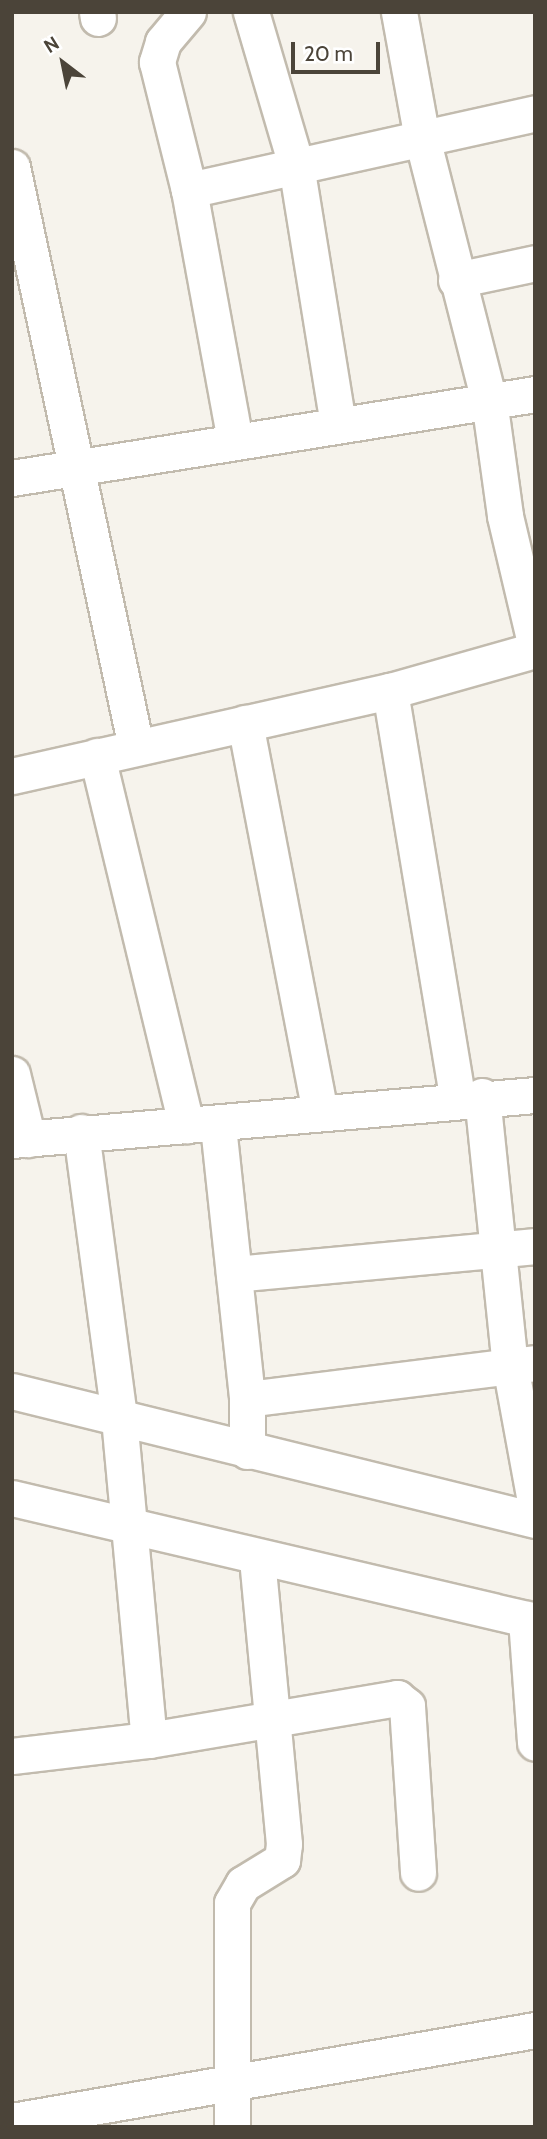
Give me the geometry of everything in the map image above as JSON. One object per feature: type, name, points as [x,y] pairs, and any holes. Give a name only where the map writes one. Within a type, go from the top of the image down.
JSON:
[{"type":"street","points":[[188,12],[163,42],[157,62],[190,190],[234,440]]},
{"type":"street","points":[[251,12],[296,166],[338,423]]},
{"type":"street","points":[[399,12],[422,138],[456,280],[520,514],[535,643]]},
{"type":"street","points":[[190,190],[535,113]]},
{"type":"street","points":[[12,167],[74,469],[136,747]]},
{"type":"street","points":[[456,280],[535,263]]},
{"type":"street","points":[[12,478],[338,423],[535,394]]},
{"type":"street","points":[[12,776],[390,691],[535,650]]},
{"type":"street","points":[[390,691],[522,1364],[535,1501]]},
{"type":"street","points":[[246,723],[320,1111]]},
{"type":"street","points":[[97,756],[202,1126],[234,1274],[247,1399],[247,1451]]},
{"type":"street","points":[[12,1074],[20,1140],[81,1132],[202,1126],[470,1096],[535,1095]]},
{"type":"street","points":[[81,1132],[120,1418],[149,1740]]},
{"type":"street","points":[[234,1274],[499,1246],[535,1246]]},
{"type":"street","points":[[247,1399],[522,1364]]},
{"type":"street","points":[[12,1391],[535,1520]]},
{"type":"street","points":[[12,1498],[257,1558],[531,1620],[535,1743]]},
{"type":"street","points":[[232,2127],[232,1903],[243,1884],[282,1860],[284,1844],[269,1718],[257,1558]]},
{"type":"street","points":[[12,1756],[149,1740],[386,1697],[407,1706],[418,1873]]},
{"type":"street","points":[[12,2121],[109,2115],[230,2083],[535,2030]]}]
